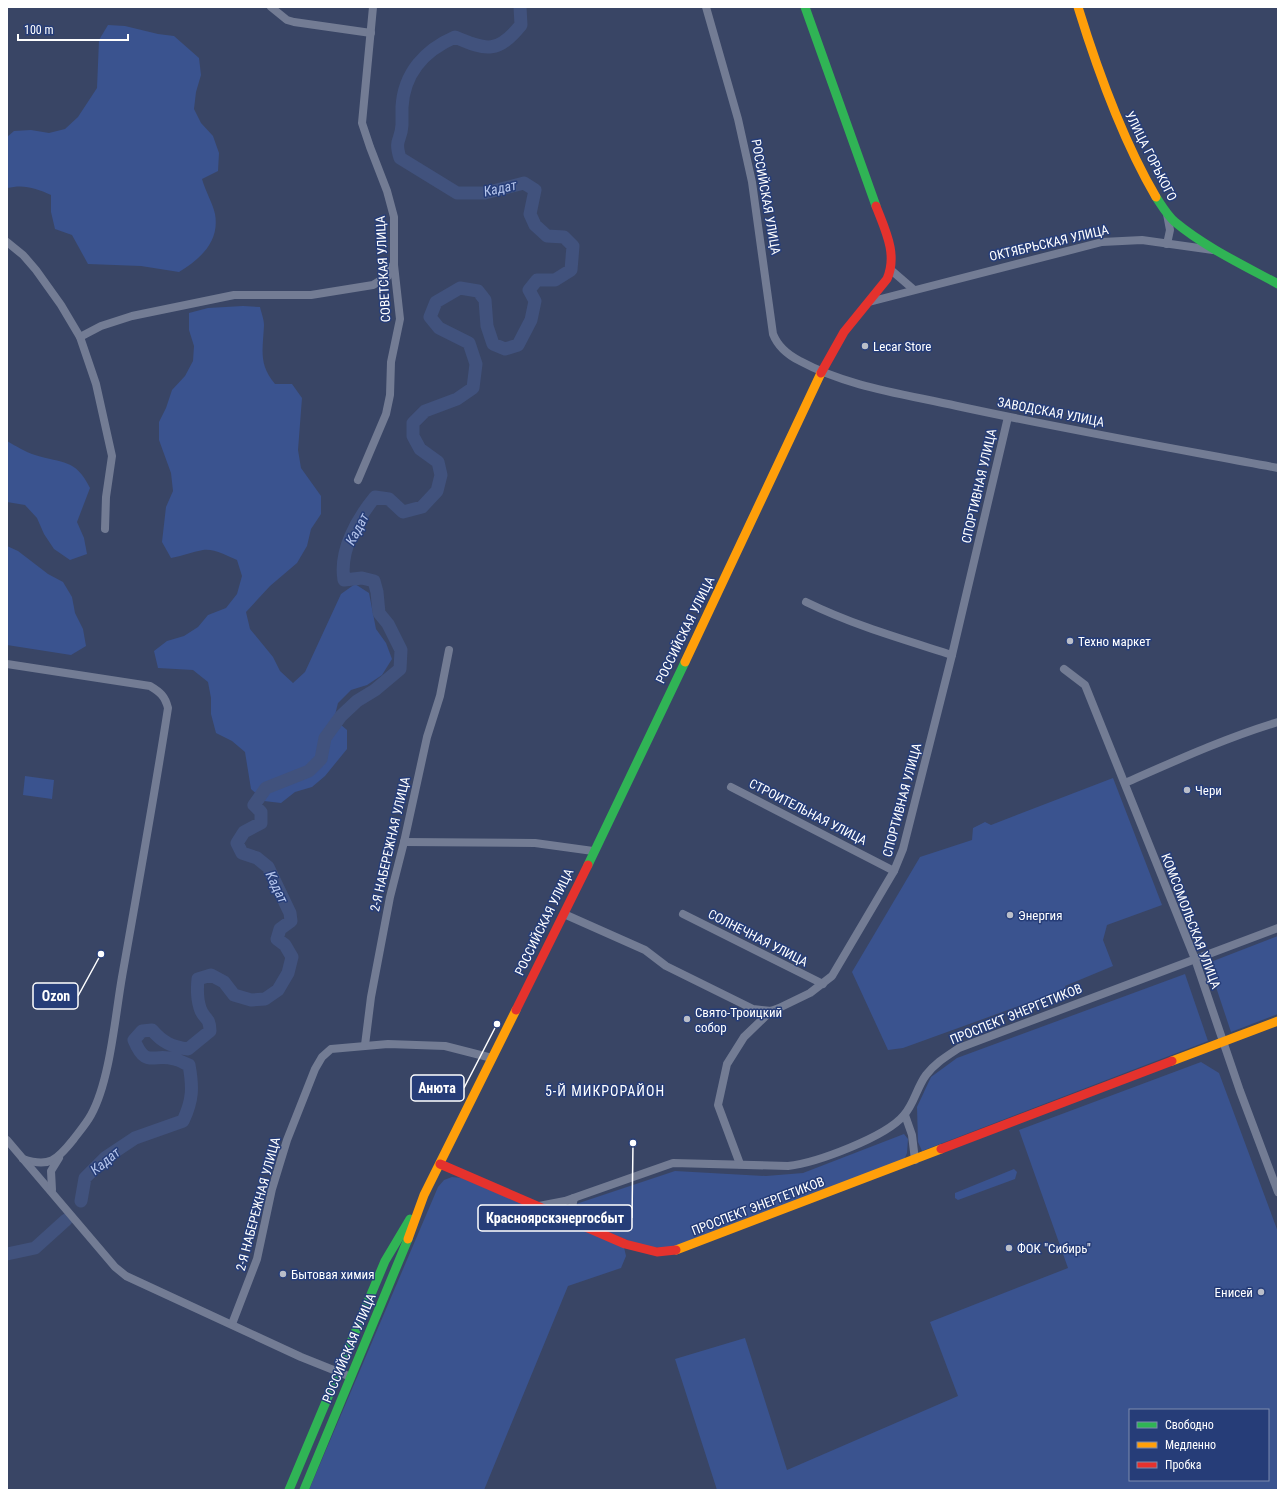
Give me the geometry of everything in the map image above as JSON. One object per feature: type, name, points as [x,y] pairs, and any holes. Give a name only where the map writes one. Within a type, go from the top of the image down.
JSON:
[{"type":"street","points":[[271,7],[287,20],[294,22],[371,33]]},
{"type":"street","name":"СОВЕТСКАЯ УЛИЦА","points":[[358,480],[386,414],[390,395],[391,362],[400,319],[394,265],[395,234],[392,204],[362,123],[373,7]]},
{"type":"street","name":"РОССИЙСКАЯ УЛИЦА","points":[[706,7],[738,119],[752,182],[773,334],[780,347],[788,354],[822,371]]},
{"type":"street","points":[[805,7],[892,250],[891,270],[913,289]]},
{"type":"street","name":"УЛИЦА ГОРЬКОГО","points":[[1078,7],[1091,49],[1116,115],[1155,196],[1167,214],[1175,222],[1216,250],[1278,284]]},
{"type":"street","points":[[1167,214],[1170,230],[1167,244]]},
{"type":"street","name":"ОКТЯБРЬСКАЯ УЛИЦА","points":[[869,302],[913,289],[1102,242],[1142,240],[1216,250]]},
{"type":"street","points":[[7,242],[36,270],[61,305],[80,337],[96,384],[112,456],[106,497],[106,529]]},
{"type":"street","points":[[80,337],[101,326],[132,316],[234,295],[311,294],[372,285],[388,276],[394,265]]},
{"type":"street","name":"РОССИЙСКАЯ УЛИЦА","points":[[304,1490],[350,1377],[398,1266],[424,1195],[564,914],[732,564],[822,371],[844,332],[887,279],[891,270]]},
{"type":"street","name":"ЗАВОДСКАЯ УЛИЦА","points":[[822,371],[868,387],[1008,417],[1278,468]]},
{"type":"street","name":"СПОРТИВНАЯ УЛИЦА","points":[[770,1011],[810,993],[823,984],[838,967],[894,871],[903,848],[952,655],[1008,417]]},
{"type":"street","points":[[806,602],[870,630],[952,655]]},
{"type":"street","name":"2-Я НАБЕРЕЖНАЯ УЛИЦА","points":[[232,1324],[257,1259],[272,1190],[287,1140],[315,1069],[322,1057],[331,1049],[365,1045],[377,959],[390,897],[404,842],[427,737],[440,696],[449,650]]},
{"type":"street","points":[[7,664],[150,686],[161,693],[166,699],[168,708],[142,872],[106,1066],[99,1094],[91,1116],[51,1171],[50,1184],[53,1193]]},
{"type":"street","name":"КОМСОМОЛЬСКАЯ УЛИЦА","points":[[1064,669],[1085,685],[1195,959],[1223,1043],[1278,1192]]},
{"type":"street","points":[[1125,783],[1191,753],[1231,739],[1239,733],[1278,722]]},
{"type":"street","name":"СТРОИТЕЛЬНАЯ УЛИЦА","points":[[731,786],[894,871]]},
{"type":"street","points":[[404,842],[536,843],[593,851]]},
{"type":"street","points":[[564,914],[645,950],[666,966],[753,1009],[770,1011]]},
{"type":"street","name":"СОЛНЕЧНАЯ УЛИЦА","points":[[683,914],[823,984]]},
{"type":"street","name":"ПРОСПЕКТ ЭНЕРГЕТИКОВ","points":[[539,1206],[574,1198],[673,1163],[800,1165],[867,1140],[887,1130],[905,1115],[926,1075],[939,1062],[959,1048],[1278,928]]},
{"type":"street","points":[[740,1164],[718,1105],[727,1064],[744,1037],[770,1011]]},
{"type":"street","name":"ПРОСПЕКТ ЭНЕРГЕТИКОВ","points":[[440,1164],[643,1250],[657,1252],[674,1251],[1278,1022]]},
{"type":"street","points":[[365,1045],[445,1046],[492,1058]]},
{"type":"street","points":[[905,1115],[912,1135],[915,1160]]},
{"type":"street","points":[[7,1140],[115,1267],[126,1276],[301,1357],[350,1377]]},
{"type":"street","points":[[22,1158],[36,1163],[44,1163],[59,1158]]},
{"type":"street","points":[[289,1490],[385,1261],[424,1195]]},
{"type":"street","points":[[574,1198],[570,1211],[575,1222]]},
{"type":"shaded area","points":[[108,25],[125,26],[158,34],[174,36],[199,58],[201,75],[196,92],[194,109],[201,123],[213,136],[219,153],[218,171],[202,179],[214,210],[216,224],[207,249],[179,272],[141,266],[88,264],[72,235],[55,229],[51,212],[51,195],[30,187],[19,186],[7,188],[7,137],[14,131],[31,130],[49,133],[65,129],[78,117],[97,88],[99,40]]},
{"type":"shaded area","points":[[243,306],[260,307],[264,325],[264,363],[270,377],[275,384],[292,384],[302,398],[298,450],[301,468],[321,496],[321,514],[311,529],[307,546],[297,563],[270,586],[246,612],[250,629],[273,657],[280,671],[293,683],[305,672],[341,594],[355,584],[369,593],[376,629],[386,643],[392,659],[382,675],[367,685],[351,690],[338,703],[334,719],[347,730],[347,749],[325,776],[312,787],[295,792],[281,803],[264,801],[251,789],[245,752],[232,741],[216,733],[211,714],[211,698],[208,682],[193,670],[158,668],[154,651],[167,641],[184,636],[198,627],[208,615],[226,608],[237,594],[242,576],[237,560],[216,551],[199,551],[171,558],[162,542],[166,507],[173,491],[171,473],[159,440],[159,422],[166,408],[172,390],[185,376],[193,361],[194,346],[189,330],[189,313],[208,308]]},
{"type":"shaded area","points":[[7,441],[31,454],[61,461],[79,471],[84,478],[90,488],[77,522],[84,538],[87,554],[70,560],[54,549],[44,534],[37,518],[25,505],[7,502]]},
{"type":"shaded area","points":[[7,546],[18,551],[48,574],[63,582],[72,597],[75,613],[83,629],[86,646],[71,655],[7,645]]},
{"type":"shaded area","points":[[25,776],[54,780],[52,799],[23,795]]},
{"type":"shaded area","name":"Энергия","points":[[1113,778],[1162,905],[1107,925],[1103,940],[1113,966],[1065,986],[1066,989],[903,1048],[888,1050],[852,972],[920,857],[972,840],[973,828],[985,822],[991,825]]},
{"type":"shaded area","points":[[1278,936],[1278,1014],[1231,1032],[1208,963]]},
{"type":"shaded area","points":[[1185,974],[1208,1041],[922,1151],[918,1142],[917,1107],[931,1077],[957,1058]]},
{"type":"shaded area","points":[[1201,1062],[1219,1073],[1278,1232],[1278,1490],[717,1490],[675,1359],[745,1338],[787,1470],[958,1396],[930,1322],[1068,1268],[1019,1130]]},
{"type":"shaded area","points":[[904,1134],[908,1139],[907,1153],[904,1160],[673,1249],[641,1246],[577,1219],[575,1211],[576,1204],[675,1171],[766,1176],[803,1173]]},
{"type":"shaded area","points":[[1014,1169],[1017,1172],[1015,1179],[958,1200],[955,1198],[955,1193]]},
{"type":"shaded area","points":[[452,1177],[462,1178],[624,1247],[626,1256],[621,1268],[568,1286],[484,1490],[309,1490],[438,1187],[444,1180]]},
{"type":"waterway","name":"Кадат","points":[[81,1201],[85,1178],[105,1158],[135,1138],[183,1121],[189,1106],[191,1093],[189,1065],[174,1059],[146,1057],[138,1049],[134,1040],[142,1031],[152,1030],[168,1043],[177,1047],[188,1049],[210,1031],[208,1020],[201,1012],[199,1005],[198,979],[211,975],[224,982],[234,995],[251,1000],[265,999],[278,990],[288,973],[292,957],[285,945],[277,939],[280,929],[291,921],[290,913],[268,867],[257,858],[242,853],[237,843],[244,832],[261,823],[261,812],[254,805],[266,788],[309,771],[321,759],[325,738],[341,716],[357,701],[375,690],[400,669],[401,650],[388,624],[379,613],[377,592],[374,581],[362,578],[344,580],[344,558],[356,525],[375,497],[389,499],[403,512],[422,507],[437,491],[441,475],[438,462],[420,449],[413,436],[413,423],[425,411],[457,399],[473,388],[476,364],[469,343],[439,328],[430,317],[436,302],[460,288],[478,291],[485,300],[487,326],[493,344],[505,349],[518,345],[531,320],[535,301],[529,290],[537,280],[555,280],[571,270],[573,246],[564,237],[547,236],[535,225],[530,214],[535,190],[524,183],[485,193],[457,193],[400,158],[398,152],[404,95],[407,84],[418,64],[434,49],[455,37],[484,47],[498,45],[505,41],[521,25],[520,7]]},
{"type":"waterway","name":"Кадат","points":[[7,1254],[35,1248],[66,1220]]},
{"type":"traffic: fast","points":[[805,7],[876,206]]},
{"type":"traffic: fast","points":[[1156,197],[1175,222],[1199,240],[1278,284]]},
{"type":"traffic: fast","points":[[588,865],[685,662]]},
{"type":"traffic: fast","points":[[289,1490],[385,1261],[410,1219]]},
{"type":"traffic: fast","points":[[304,1490],[408,1239]]},
{"type":"traffic: slow","points":[[1078,7],[1112,105],[1132,152],[1156,197]]},
{"type":"traffic: slow","points":[[685,662],[821,373]]},
{"type":"traffic: slow","points":[[408,1239],[424,1195],[516,1010]]},
{"type":"traffic: slow","points":[[1172,1061],[1278,1021]]},
{"type":"traffic: slow","points":[[676,1250],[941,1149]]},
{"type":"traffic: jam","points":[[821,373],[844,332],[887,279],[890,270],[891,251],[876,206]]},
{"type":"traffic: jam","points":[[516,1010],[588,865]]},
{"type":"traffic: jam","points":[[941,1149],[1172,1061]]},
{"type":"traffic: jam","points":[[440,1164],[625,1244],[657,1252],[676,1250]]},
{"type":"place","name":"Lecar Store","points":[[865,346]]},
{"type":"place","name":"Техно маркет","points":[[1070,641]]},
{"type":"place","name":"Чери","points":[[1187,790]]},
{"type":"place","name":"Энергия","points":[[1010,915]]},
{"type":"place","name":"Ozon","points":[[101,954]]},
{"type":"place","name":"Свято-Троицкий собор","points":[[687,1019]]},
{"type":"place","name":"Анюта","points":[[497,1024]]},
{"type":"place","name":"Красноярскэнергосбыт","points":[[633,1143]]},
{"type":"place","name":"ФОК \"Сибирь\"","points":[[1009,1248]]},
{"type":"place","name":"Бытовая химия","points":[[283,1274]]},
{"type":"place","name":"Енисей","points":[[1261,1292]]},
{"type":"district","name":"5-Й МИКРОРАЙОН","points":[[605,1091]]}]
